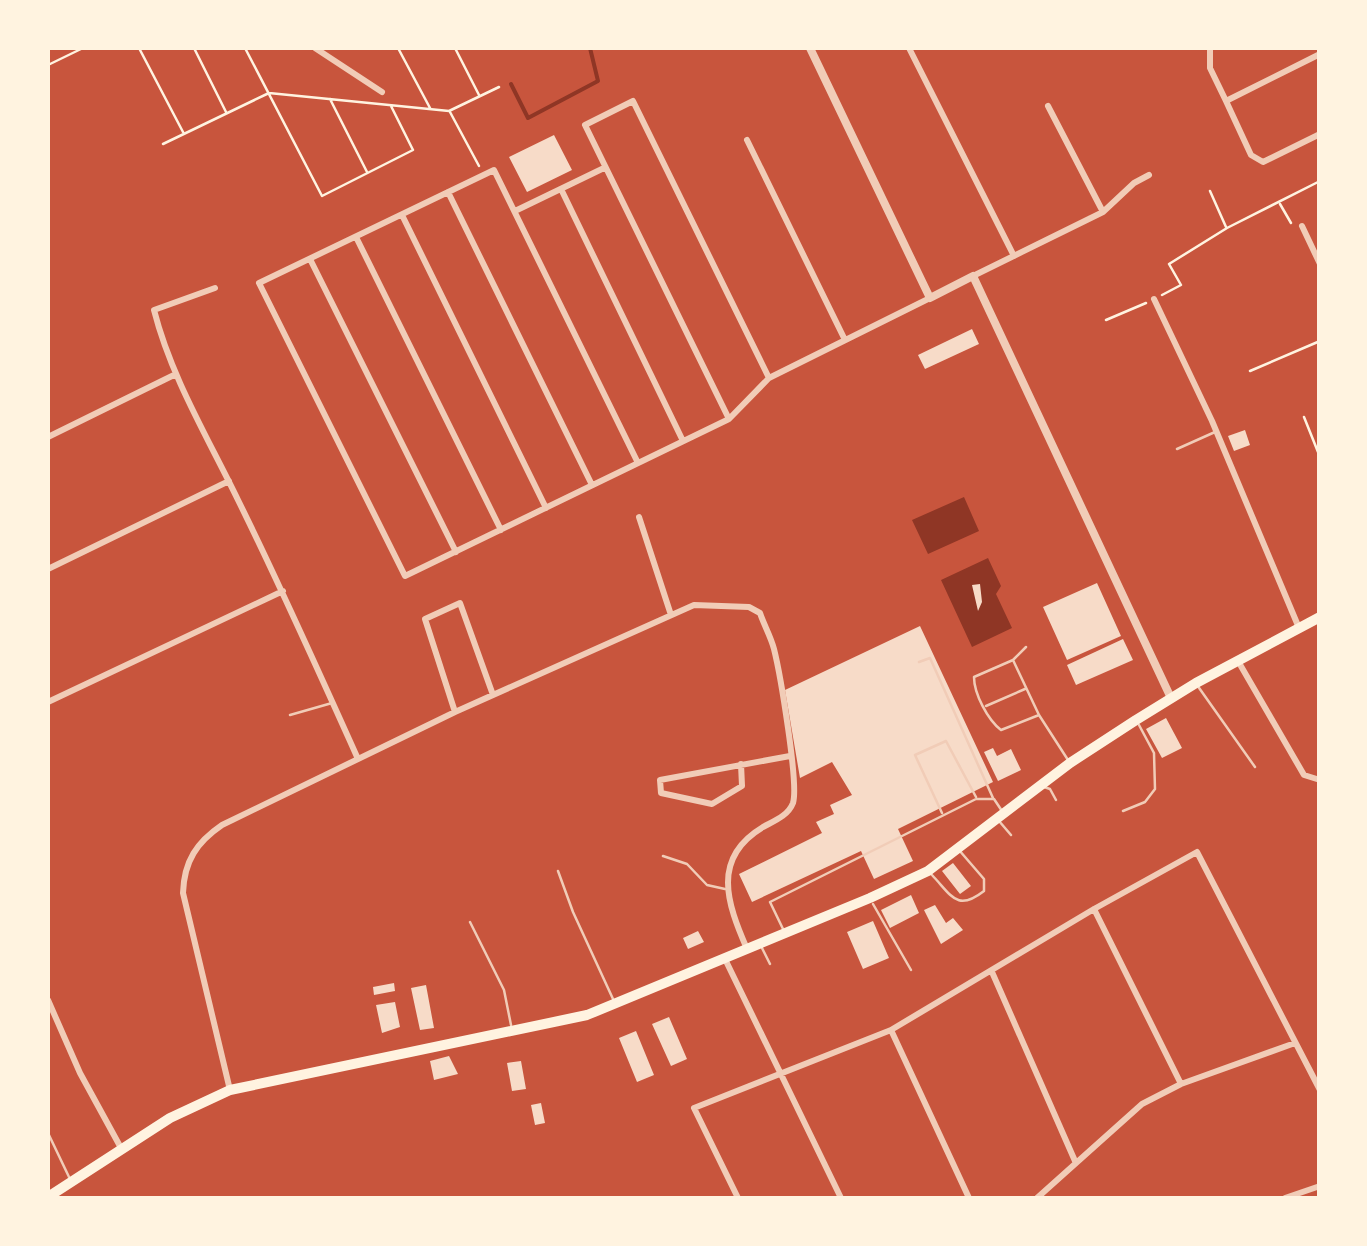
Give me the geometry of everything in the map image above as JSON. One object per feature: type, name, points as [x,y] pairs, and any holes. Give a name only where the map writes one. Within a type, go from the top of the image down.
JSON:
[{"type":"main road","points":[[48,1197],[170,1118],[230,1090],[557,1023],[616,1005],[870,898],[928,870],[1070,763],[1170,698],[1320,618]]},
{"type":"street","points":[[315,48],[382,92]]},
{"type":"street","points":[[810,48],[930,298]]},
{"type":"street","points":[[909,48],[1014,256]]},
{"type":"street","points":[[1210,48],[1210,68],[1251,154],[1264,162],[1320,134]]},
{"type":"street","points":[[1226,101],[1320,54]]},
{"type":"street","points":[[729,419],[585,125],[634,101],[770,378]]},
{"type":"street","points":[[1048,106],[1102,212]]},
{"type":"street","points":[[748,140],[844,340]]},
{"type":"street","points":[[515,212],[604,168]]},
{"type":"street","points":[[638,463],[494,170],[259,284],[405,576],[729,419],[770,378],[1102,212],[1148,175]]},
{"type":"street","points":[[561,189],[683,441]]},
{"type":"street","points":[[448,192],[592,486]]},
{"type":"street","points":[[402,214],[546,508]]},
{"type":"street","points":[[1302,226],[1320,264]]},
{"type":"street","points":[[356,237],[501,530]]},
{"type":"street","points":[[310,259],[456,552]]},
{"type":"street","points":[[973,276],[1170,698]]},
{"type":"street","points":[[215,288],[154,310],[176,374],[283,591],[358,758]]},
{"type":"street","points":[[1154,300],[1216,431],[1299,628]]},
{"type":"street","points":[[48,437],[176,374]]},
{"type":"street","points":[[48,569],[229,481]]},
{"type":"street","points":[[638,517],[672,615]]},
{"type":"street","points":[[48,702],[283,591]]},
{"type":"street","points":[[456,712],[425,619],[460,603],[492,695]]},
{"type":"street","points":[[230,1090],[184,892],[184,873],[192,852],[206,836],[222,824],[358,758],[694,605],[748,607],[760,613],[774,648],[794,792],[786,814],[744,840],[730,862],[726,890],[747,950]]},
{"type":"street","points":[[1238,661],[1304,775],[1320,780]]},
{"type":"street","points":[[741,764],[742,786],[712,804],[662,793],[660,780],[741,764],[790,756]]},
{"type":"street","points":[[738,1198],[694,1108],[892,1030],[1197,852],[1320,1090]]},
{"type":"street","points":[[1094,909],[1181,1084]]},
{"type":"street","points":[[726,960],[841,1198]]},
{"type":"street","points":[[992,972],[1076,1161]]},
{"type":"street","points":[[48,1000],[80,1073],[121,1148]]},
{"type":"street","points":[[892,1030],[969,1198]]},
{"type":"street","points":[[1037,1198],[1142,1104],[1181,1084],[1296,1043]]},
{"type":"street","points":[[1285,1198],[1320,1186]]},
{"type":"lane","points":[[1177,448],[1216,431]]},
{"type":"lane","points":[[1026,646],[1013,660],[974,677],[974,686],[995,726],[1002,730],[1039,715]]},
{"type":"lane","points":[[919,662],[930,658],[1010,835]]},
{"type":"lane","points":[[1013,660],[1039,715],[1070,763]]},
{"type":"lane","points":[[1196,684],[1254,768]]},
{"type":"lane","points":[[984,707],[1026,688]]},
{"type":"lane","points":[[290,715],[333,702]]},
{"type":"lane","points":[[1123,812],[1145,802],[1155,789],[1154,753],[1136,720]]},
{"type":"lane","points":[[944,816],[915,756],[946,740],[976,798]]},
{"type":"lane","points":[[1042,786],[1050,789],[1056,800]]},
{"type":"lane","points":[[785,934],[770,902],[976,798],[994,799]]},
{"type":"lane","points":[[928,870],[957,901],[969,902],[986,885],[959,849]]},
{"type":"lane","points":[[663,856],[688,864],[707,885],[726,890]]},
{"type":"lane","points":[[558,871],[572,912],[616,1005]]},
{"type":"lane","points":[[870,898],[910,970]]},
{"type":"lane","points":[[470,922],[504,990],[512,1031]]},
{"type":"lane","points":[[760,944],[770,964]]},
{"type":"lane","points":[[744,997],[754,992]]},
{"type":"lane","points":[[48,1134],[70,1180]]},
{"type":"path","points":[[48,66],[83,48]]},
{"type":"path","points":[[140,48],[184,134]]},
{"type":"path","points":[[195,48],[227,113]]},
{"type":"path","points":[[246,48],[322,196],[413,150],[391,105]]},
{"type":"path","points":[[398,48],[430,109]]},
{"type":"path","points":[[455,48],[480,96]]},
{"type":"path","points":[[164,144],[269,93],[449,110],[499,87]]},
{"type":"path","points":[[330,99],[368,173]]},
{"type":"path","points":[[449,110],[484,174]]},
{"type":"path","points":[[1106,320],[1154,300],[1180,284],[1169,264],[1226,228],[1320,181]]},
{"type":"path","points":[[1210,191],[1226,228]]},
{"type":"path","points":[[1280,203],[1292,224],[1302,226]]},
{"type":"path","points":[[1250,371],[1320,342]]},
{"type":"path","points":[[1304,417],[1320,458]]},
{"type":"shaded area","points":[[964,497],[979,531],[928,554],[912,520]]},
{"type":"shaded area","points":[[988,558],[1001,586],[996,594],[1012,628],[972,647],[941,580]]},
{"type":"building","points":[[554,135],[572,170],[527,192],[509,157]]},
{"type":"building","points":[[972,329],[979,344],[925,369],[918,355]]},
{"type":"building","points":[[1245,430],[1250,445],[1234,451],[1228,436]]},
{"type":"building","points":[[1097,583],[1121,636],[1067,660],[1043,607]]},
{"type":"building","points":[[980,584],[982,602],[978,611],[972,585]]},
{"type":"building","points":[[920,626],[993,782],[898,829],[913,861],[874,879],[861,851],[752,902],[739,874],[822,833],[816,822],[834,814],[830,805],[852,795],[832,762],[800,778],[785,690]]},
{"type":"building","points":[[1123,639],[1133,660],[1076,685],[1067,665]]},
{"type":"building","points":[[1166,718],[1182,748],[1162,758],[1146,729]]},
{"type":"building","points":[[993,748],[997,756],[1011,749],[1021,770],[998,781],[984,752]]},
{"type":"building","points":[[953,863],[971,886],[960,894],[942,871]]},
{"type":"building","points":[[911,895],[919,913],[890,928],[881,910]]},
{"type":"building","points":[[935,905],[946,923],[953,918],[963,930],[941,944],[924,910]]},
{"type":"building","points":[[873,921],[889,958],[863,969],[847,932]]},
{"type":"building","points":[[698,931],[704,942],[688,949],[683,938]]},
{"type":"building","points":[[394,983],[395,991],[374,995],[373,987]]},
{"type":"building","points":[[426,985],[434,1028],[420,1030],[411,988]]},
{"type":"building","points":[[395,1002],[400,1027],[382,1033],[376,1005]]},
{"type":"building","points":[[669,1017],[687,1059],[671,1066],[652,1024]]},
{"type":"building","points":[[636,1031],[654,1075],[637,1082],[619,1038]]},
{"type":"building","points":[[449,1056],[458,1074],[434,1080],[430,1061]]},
{"type":"building","points":[[521,1061],[526,1089],[512,1091],[507,1063]]},
{"type":"building","points":[[541,1103],[545,1123],[535,1125],[531,1105]]},
{"type":"waterway","points":[[511,84],[528,118],[598,81],[590,48]]}]
